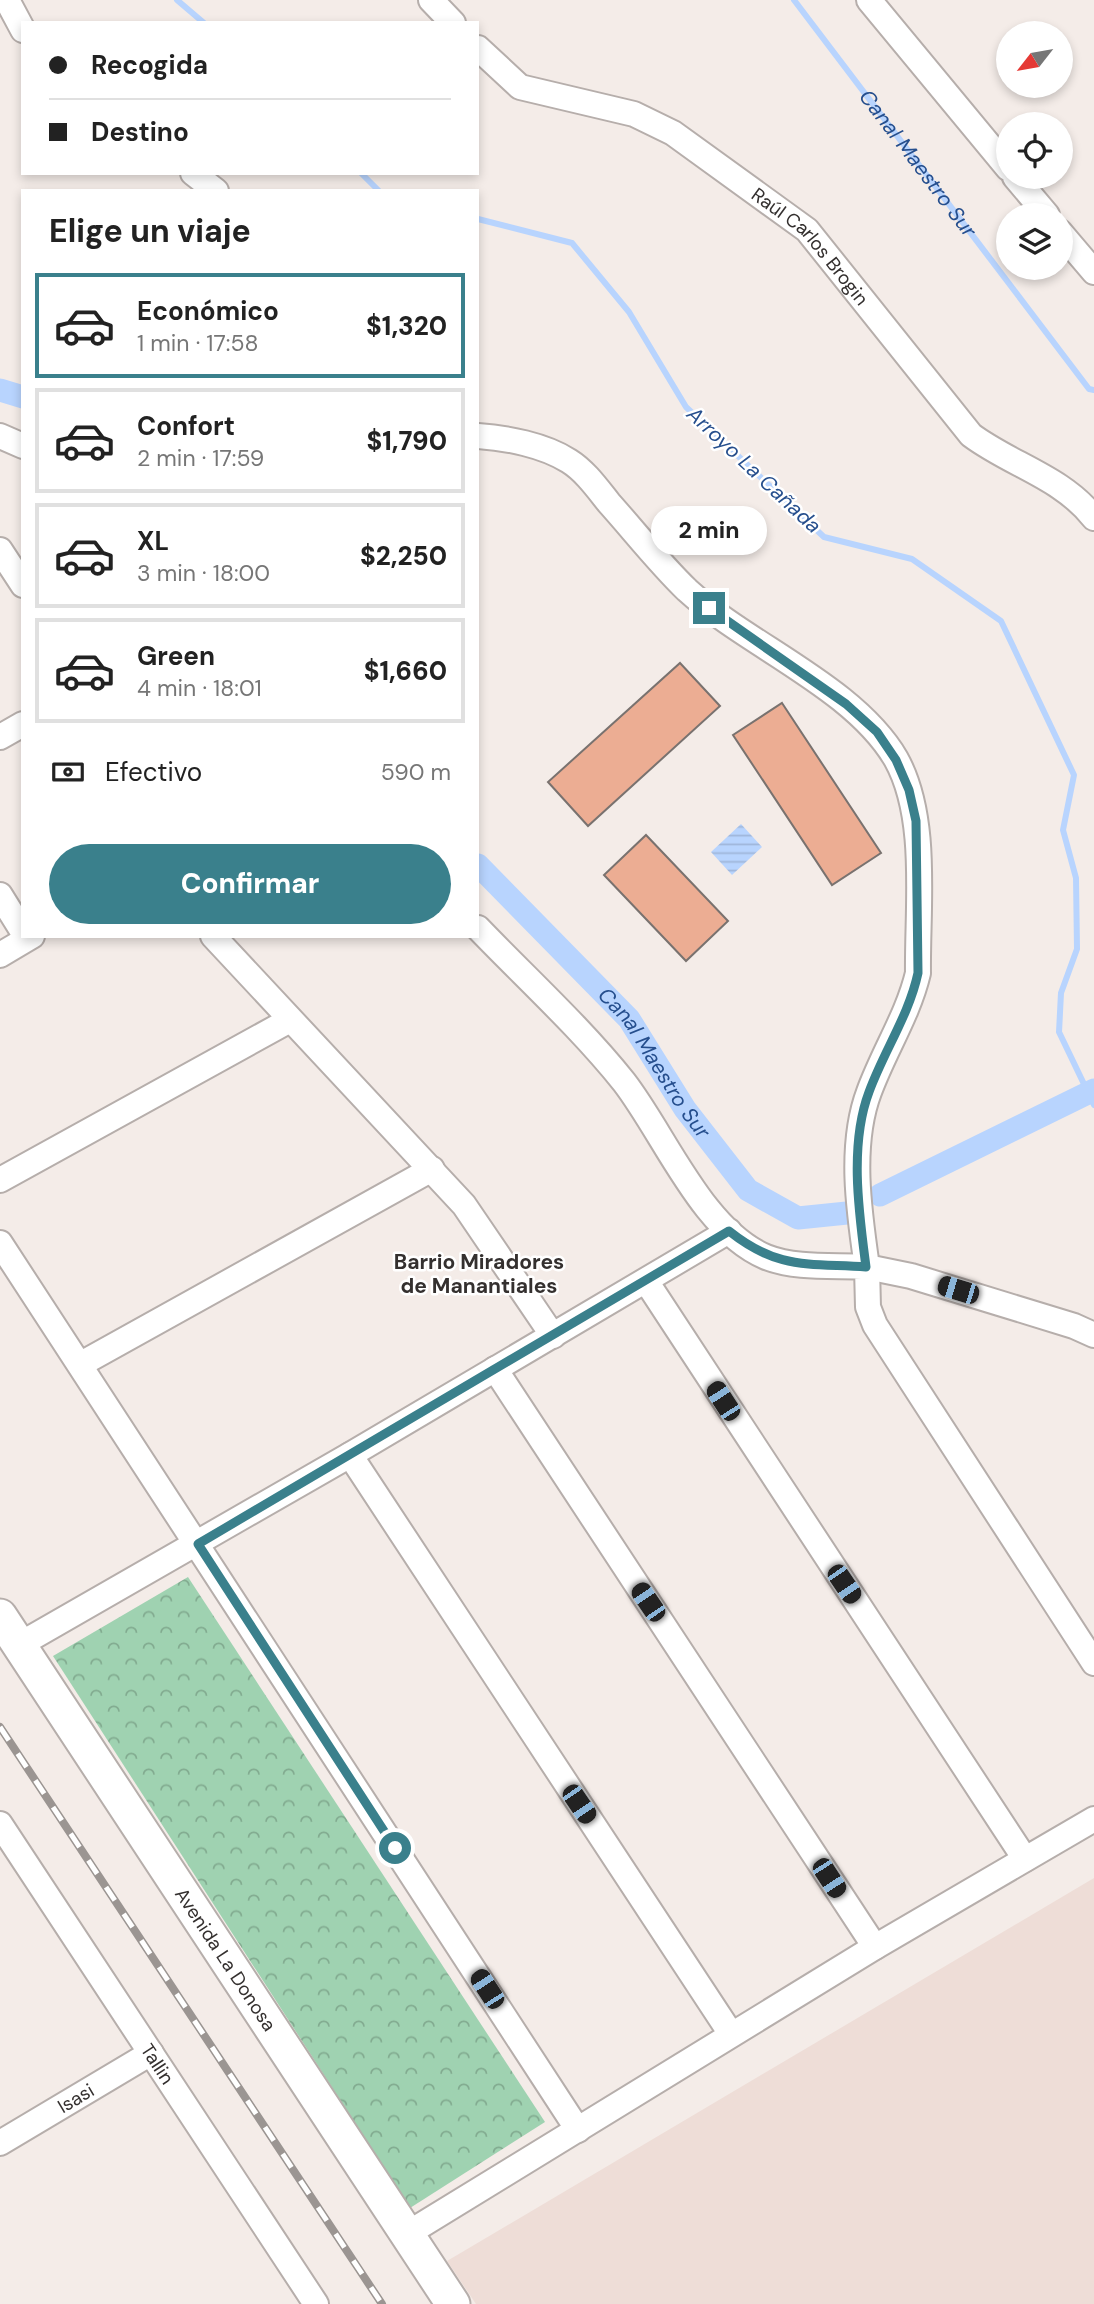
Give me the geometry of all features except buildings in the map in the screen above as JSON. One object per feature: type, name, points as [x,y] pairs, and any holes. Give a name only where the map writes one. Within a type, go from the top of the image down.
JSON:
[{"type":"main road","name":"Avenida La Donosa","points":[[0,1616],[453,2304]]},
{"type":"street","points":[[7,0],[21,26]]},
{"type":"street","points":[[431,0],[451,21]]},
{"type":"street","points":[[869,0],[996,153]]},
{"type":"street","name":"Raúl Carlos Brogin","points":[[479,49],[520,87],[634,114],[673,132],[807,230],[971,435],[987,447],[1064,488],[1094,518]]},
{"type":"street","points":[[196,175],[214,189]]},
{"type":"street","points":[[1025,189],[1037,203]]},
{"type":"street","points":[[1073,247],[1094,272]]},
{"type":"street","points":[[0,436],[21,445]]},
{"type":"street","points":[[479,436],[518,442],[567,460],[589,479],[688,591],[846,704],[877,732],[896,760],[909,790],[916,821],[918,973],[913,996],[868,1094],[861,1122],[860,1224],[868,1307],[875,1325],[1094,1663]]},
{"type":"street","points":[[0,550],[21,582]]},
{"type":"street","points":[[0,737],[21,725]]},
{"type":"street","points":[[0,895],[21,927]]},
{"type":"street","points":[[479,929],[624,1083],[697,1192],[729,1231],[767,1258],[866,1267],[911,1276],[1074,1326],[1094,1335]]},
{"type":"street","points":[[0,955],[24,938]]},
{"type":"street","points":[[215,938],[432,1169],[481,1227],[553,1336]]},
{"type":"street","points":[[0,1180],[290,1020]]},
{"type":"street","points":[[81,1363],[432,1169]]},
{"type":"street","points":[[19,1644],[198,1544],[729,1231]]},
{"type":"street","points":[[0,1242],[578,2130]]},
{"type":"street","points":[[646,1281],[1025,1859]]},
{"type":"street","points":[[495,1369],[875,1947]]},
{"type":"street","points":[[350,1455],[731,2034]]},
{"type":"street","points":[[407,2234],[875,1947],[1094,1819]]},
{"type":"street","name":"Tallin","points":[[0,1824],[316,2304]]},
{"type":"street","name":"Isasi","points":[[0,2143],[151,2053]]},
{"type":"shaded area","points":[[1094,1878],[1094,2304],[476,2304],[447,2261]]},
{"type":"green space","points":[[188,1577],[545,2122],[410,2208],[53,1656]]},
{"type":"water","points":[[741,824],[762,847],[732,875],[711,852]]},
{"type":"waterway","name":"Arroyo La Cañada","points":[[177,0],[202,21]]},
{"type":"waterway","name":"Canal Maestro Sur","points":[[794,0],[1089,389],[1094,390]]},
{"type":"waterway","name":"Arroyo La Cañada","points":[[363,175],[377,189]]},
{"type":"waterway","name":"Arroyo La Cañada","points":[[479,219],[572,243],[629,312],[686,407],[824,537],[912,559],[1001,621],[1074,775],[1063,830],[1076,878],[1077,949],[1061,993],[1059,1032],[1094,1105]]},
{"type":"waterway","name":"Canal Maestro Sur","points":[[0,390],[21,396]]},
{"type":"waterway","name":"Canal Maestro Sur","points":[[479,866],[629,1019],[685,1109],[748,1190],[798,1218],[847,1213]]},
{"type":"waterway","name":"Canal Maestro Sur","points":[[880,1195],[1094,1090]]},
{"type":"railway","points":[[0,1727],[382,2304]]},
{"type":"district","name":"Barrio Miradores de Manantiales","points":[[479,1274]]},
{"type":"route","points":[[395,1848],[198,1544],[729,1231],[767,1258],[866,1267],[860,1224],[861,1122],[868,1094],[913,996],[918,973],[916,821],[909,790],[896,760],[877,732],[846,704],[709,608]]}]
